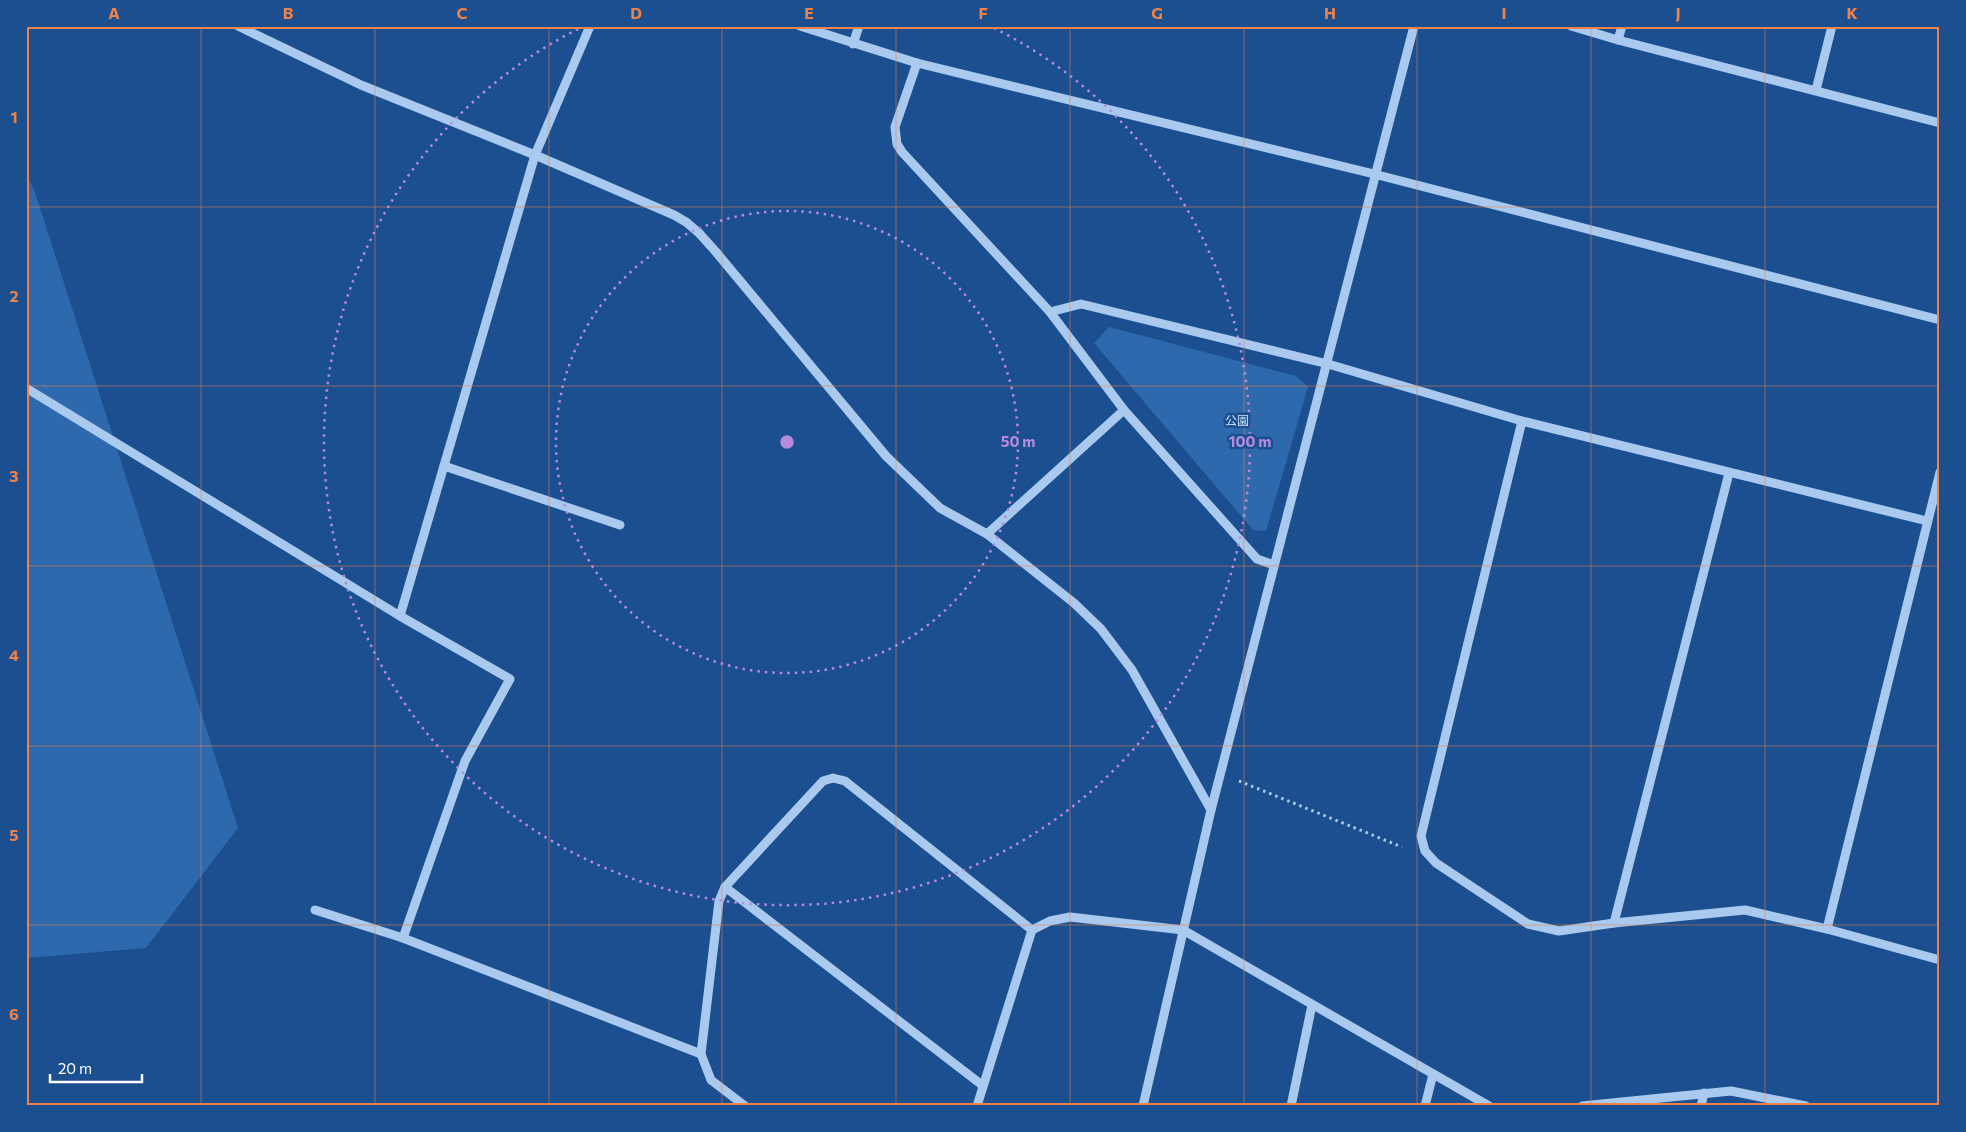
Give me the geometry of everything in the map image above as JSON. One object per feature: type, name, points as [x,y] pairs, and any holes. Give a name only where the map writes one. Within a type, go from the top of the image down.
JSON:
[{"type":"street","points":[[238,26],[361,85],[535,155],[674,215],[686,222],[716,252],[886,456],[940,508],[987,534],[1074,603],[1100,628],[1132,670],[1211,810]]},
{"type":"street","points":[[400,616],[535,155],[590,26]]},
{"type":"street","points":[[800,26],[918,63],[1374,174],[1940,320]]},
{"type":"street","points":[[853,44],[859,26]]},
{"type":"street","points":[[1143,1106],[1220,773],[1328,364],[1374,174],[1414,26]]},
{"type":"street","points":[[1571,26],[1618,40],[1940,123]]},
{"type":"street","points":[[1618,40],[1622,26]]},
{"type":"street","points":[[1816,90],[1832,26]]},
{"type":"street","points":[[918,63],[895,127],[896,144],[1050,312],[1124,410],[1257,559],[1274,565]]},
{"type":"street","points":[[1050,312],[1081,304],[1328,364],[1522,421],[1927,521]]},
{"type":"street","points":[[26,388],[400,616],[510,679],[465,761],[403,938]]},
{"type":"street","points":[[987,534],[1124,410]]},
{"type":"street","points":[[1522,421],[1422,836],[1425,851],[1436,863],[1528,924],[1559,930],[1745,910],[1827,929],[1940,960]]},
{"type":"street","points":[[444,466],[620,526]]},
{"type":"street","points":[[1827,929],[1940,472]]},
{"type":"street","points":[[1614,923],[1729,473]]},
{"type":"street","points":[[745,1106],[711,1080],[702,1054],[719,901],[724,887],[823,781],[833,778],[845,781],[1032,930]]},
{"type":"street","points":[[724,887],[982,1085]]},
{"type":"street","points":[[315,910],[403,938],[702,1054]]},
{"type":"street","points":[[977,1106],[1032,930],[1050,921],[1070,917],[1183,930],[1488,1106]]},
{"type":"street","points":[[1291,1106],[1312,1005]]},
{"type":"street","points":[[1425,1106],[1433,1074]]},
{"type":"street","points":[[1582,1106],[1731,1091],[1806,1106]]},
{"type":"street","points":[[1701,1106],[1704,1093]]},
{"type":"path","points":[[1220,773],[1402,847],[1425,851]]},
{"type":"green space","points":[[26,175],[34,189],[238,828],[146,948],[26,958]]},
{"type":"green space","name":"公園","points":[[1109,327],[1296,376],[1308,387],[1266,531],[1253,530],[1094,343]]}]
